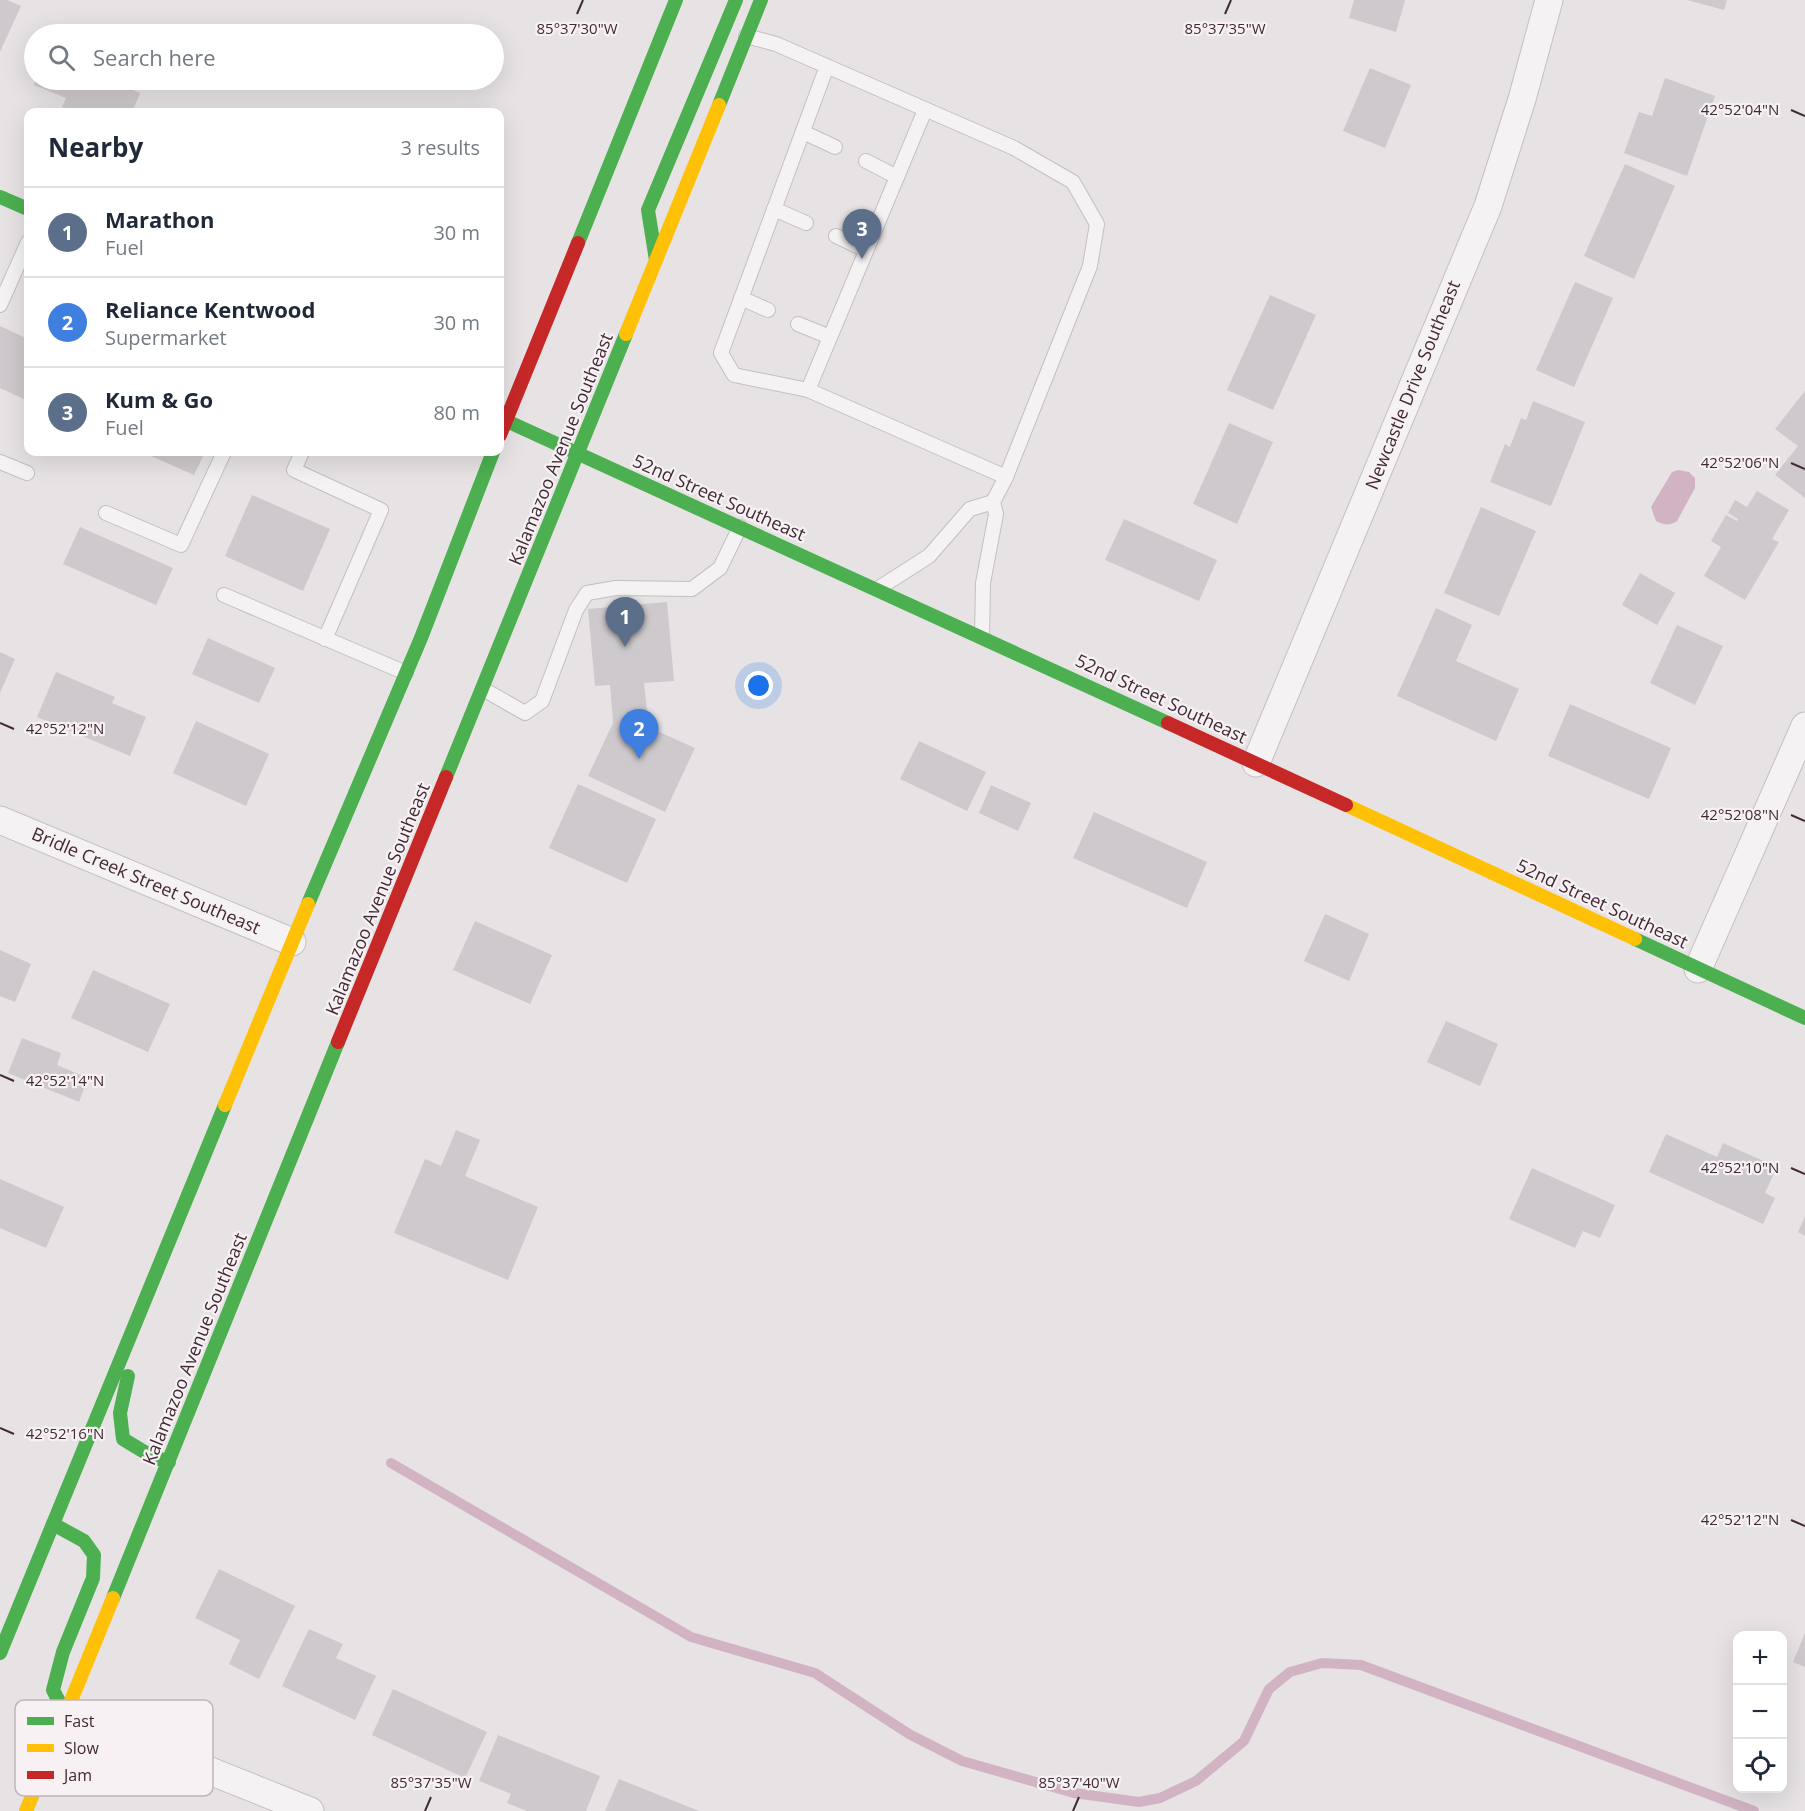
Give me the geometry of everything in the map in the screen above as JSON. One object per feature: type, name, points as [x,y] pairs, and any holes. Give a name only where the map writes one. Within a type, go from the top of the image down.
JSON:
[{"type":"main road","points":[[504,415],[676,0]]},
{"type":"main road","points":[[656,260],[648,210],[736,0]]},
{"type":"main road","name":"Kalamazoo Avenue Southeast","points":[[70,1700],[761,0]]},
{"type":"main road","points":[[0,197],[24,207]]},
{"type":"main road","name":"52nd Street Southeast","points":[[504,421],[877,589],[1805,1018]]},
{"type":"main road","points":[[0,1653],[292,942],[406,674],[491,456]]},
{"type":"main road","points":[[144,1301],[120,1413],[123,1439],[151,1456],[169,1462]]},
{"type":"main road","points":[[53,1524],[84,1541],[94,1555],[93,1578],[63,1652],[53,1690],[58,1700]]},
{"type":"main road","name":"Kalamazoo Avenue Southeast","points":[[26,1811],[32,1796]]},
{"type":"street","name":"Newcastle Drive Southeast","points":[[1256,763],[1488,206],[1522,99],[1549,0]]},
{"type":"street","points":[[1698,969],[1805,726]]},
{"type":"street","name":"Bridle Creek Street Southeast","points":[[0,820],[292,942]]},
{"type":"street","points":[[213,1772],[310,1811]]},
{"type":"lane","points":[[746,36],[776,44],[1014,148],[1073,182],[1097,224],[1090,266],[1006,477],[993,502],[996,514],[983,583],[982,638]]},
{"type":"lane","points":[[827,66],[721,353],[734,375],[808,390],[1006,477]]},
{"type":"lane","points":[[808,390],[925,110]]},
{"type":"lane","points":[[803,132],[835,147]]},
{"type":"lane","points":[[866,161],[897,177]]},
{"type":"lane","points":[[774,209],[806,223]]},
{"type":"lane","points":[[836,236],[866,250]]},
{"type":"lane","points":[[0,305],[24,251]]},
{"type":"lane","points":[[741,298],[768,310]]},
{"type":"lane","points":[[798,324],[830,338]]},
{"type":"lane","points":[[106,513],[181,545],[222,456]]},
{"type":"lane","points":[[300,456],[294,470],[381,510],[325,639]]},
{"type":"lane","points":[[0,462],[27,473]]},
{"type":"lane","points":[[877,589],[929,556],[970,509],[993,502]]},
{"type":"lane","points":[[483,689],[525,713],[542,701],[576,609],[587,593],[616,588],[692,589],[720,568],[740,527]]},
{"type":"lane","points":[[224,595],[406,674]]},
{"type":"shaded area","points":[[1678,470],[1689,472],[1695,478],[1695,488],[1677,521],[1669,524],[1656,521],[1651,507],[1672,472]]},
{"type":"building","points":[[0,0],[7,0],[21,6],[0,52]]},
{"type":"building","points":[[1354,0],[1405,0],[1396,32],[1349,18]]},
{"type":"building","points":[[1687,0],[1727,0],[1724,10]]},
{"type":"building","points":[[1370,68],[1411,85],[1385,148],[1343,131]]},
{"type":"building","points":[[1665,78],[1715,96],[1687,176],[1624,153],[1639,112],[1652,116]]},
{"type":"building","points":[[46,90],[133,90],[140,93],[134,108],[65,108],[62,107],[66,98]]},
{"type":"building","points":[[1625,164],[1675,186],[1634,279],[1584,256]]},
{"type":"building","points":[[1575,282],[1613,298],[1574,387],[1536,370]]},
{"type":"building","points":[[1270,295],[1316,315],[1273,410],[1227,390]]},
{"type":"building","points":[[0,326],[24,337],[24,399],[0,388]]},
{"type":"building","points":[[1805,391],[1805,498],[1775,475],[1798,446],[1775,429]]},
{"type":"building","points":[[1533,401],[1585,422],[1551,506],[1490,482],[1505,444],[1510,447],[1521,418],[1526,420]]},
{"type":"building","points":[[1229,423],[1273,442],[1237,524],[1193,504]]},
{"type":"building","points":[[151,456],[203,456],[194,475]]},
{"type":"building","points":[[1757,491],[1789,510],[1772,539],[1779,542],[1745,600],[1704,576],[1721,547],[1711,541],[1726,515],[1737,521],[1738,519],[1728,513],[1735,500],[1747,507]]},
{"type":"building","points":[[252,495],[330,529],[303,591],[225,556]]},
{"type":"building","points":[[1481,507],[1536,531],[1499,616],[1444,593]]},
{"type":"building","points":[[1124,519],[1217,560],[1199,601],[1105,560]]},
{"type":"building","points":[[80,527],[173,568],[156,605],[63,564]]},
{"type":"building","points":[[1640,573],[1675,593],[1657,625],[1622,605]]},
{"type":"building","points":[[667,602],[674,681],[644,683],[648,719],[635,721],[695,748],[665,812],[588,776],[613,723],[610,685],[595,686],[588,609]]},
{"type":"building","points":[[1436,608],[1472,625],[1456,661],[1519,689],[1496,741],[1397,696]]},
{"type":"building","points":[[1677,625],[1723,646],[1695,705],[1650,683]]},
{"type":"building","points":[[208,638],[275,668],[259,703],[192,674]]},
{"type":"building","points":[[0,652],[15,659],[0,693]]},
{"type":"building","points":[[56,672],[115,697],[112,703],[146,717],[130,756],[37,717]]},
{"type":"building","points":[[1570,704],[1671,748],[1649,799],[1548,756]]},
{"type":"building","points":[[196,721],[269,754],[246,806],[173,773]]},
{"type":"building","points":[[919,741],[986,772],[967,811],[900,779]]},
{"type":"building","points":[[578,784],[656,819],[627,883],[549,848]]},
{"type":"building","points":[[991,785],[1031,803],[1018,831],[979,813]]},
{"type":"building","points":[[1094,812],[1207,862],[1187,908],[1073,858]]},
{"type":"building","points":[[1325,914],[1369,934],[1349,981],[1304,961]]},
{"type":"building","points":[[475,921],[552,955],[530,1004],[453,970]]},
{"type":"building","points":[[0,950],[31,964],[15,1002],[0,996]]},
{"type":"building","points":[[93,970],[170,1004],[148,1052],[71,1018]]},
{"type":"building","points":[[1446,1021],[1498,1044],[1480,1086],[1427,1062]]},
{"type":"building","points":[[22,1038],[61,1053],[57,1065],[88,1078],[79,1102],[8,1073]]},
{"type":"building","points":[[456,1130],[480,1140],[465,1176],[538,1207],[508,1280],[394,1233],[425,1159],[441,1166]]},
{"type":"building","points":[[1666,1134],[1717,1157],[1723,1143],[1777,1167],[1765,1193],[1775,1198],[1763,1224],[1649,1172]]},
{"type":"building","points":[[1532,1168],[1615,1205],[1600,1238],[1583,1231],[1575,1248],[1509,1219]]},
{"type":"building","points":[[0,1179],[64,1207],[46,1248],[0,1228]]},
{"type":"building","points":[[1805,1216],[1805,1236],[1798,1232]]},
{"type":"building","points":[[219,1569],[295,1606],[259,1679],[229,1664],[240,1640],[195,1618]]},
{"type":"building","points":[[309,1629],[343,1644],[336,1658],[376,1676],[355,1720],[282,1686]]},
{"type":"building","points":[[1805,1633],[1805,1667],[1793,1662]]},
{"type":"building","points":[[393,1689],[487,1732],[465,1778],[372,1735]]},
{"type":"building","points":[[498,1735],[600,1776],[586,1811],[527,1811],[507,1803],[511,1794],[479,1781]]},
{"type":"building","points":[[619,1779],[699,1811],[605,1811]]},
{"type":"waterway","points":[[391,1463],[691,1637],[815,1673],[909,1734],[962,1761],[1074,1793],[1139,1802],[1160,1798],[1196,1781],[1244,1741],[1269,1689],[1290,1672],[1322,1663],[1361,1665],[1754,1811]]},
{"type":"traffic: fast","points":[[578,243],[676,0]]},
{"type":"traffic: fast","points":[[656,260],[648,210],[736,0]]},
{"type":"traffic: fast","points":[[719,105],[761,0]]},
{"type":"traffic: fast","points":[[0,197],[24,207]]},
{"type":"traffic: fast","points":[[446,777],[626,334]]},
{"type":"traffic: fast","points":[[504,420],[1168,723]]},
{"type":"traffic: fast","points":[[308,904],[421,638],[491,456]]},
{"type":"traffic: fast","points":[[1635,939],[1805,1018]]},
{"type":"traffic: fast","points":[[113,1598],[338,1042]]},
{"type":"traffic: fast","points":[[0,1653],[225,1105]]},
{"type":"traffic: fast","points":[[128,1376],[120,1413],[123,1439],[151,1456],[169,1462]]},
{"type":"traffic: fast","points":[[53,1524],[84,1541],[94,1555],[93,1578],[63,1652],[53,1690],[58,1700]]},
{"type":"traffic: slow","points":[[626,334],[719,105]]},
{"type":"traffic: slow","points":[[1346,805],[1635,939]]},
{"type":"traffic: slow","points":[[225,1105],[308,904]]},
{"type":"traffic: slow","points":[[71,1700],[113,1598]]},
{"type":"traffic: slow","points":[[26,1811],[32,1796]]},
{"type":"traffic: jam","points":[[504,425],[578,243]]},
{"type":"traffic: jam","points":[[1168,723],[1346,805]]},
{"type":"traffic: jam","points":[[338,1042],[446,777]]},
{"type":"place","name":"Kum & Go","points":[[862,259]]},
{"type":"place","name":"Marathon","points":[[625,647]]},
{"type":"place","name":"Reliance Kentwood","points":[[639,759]]}]
